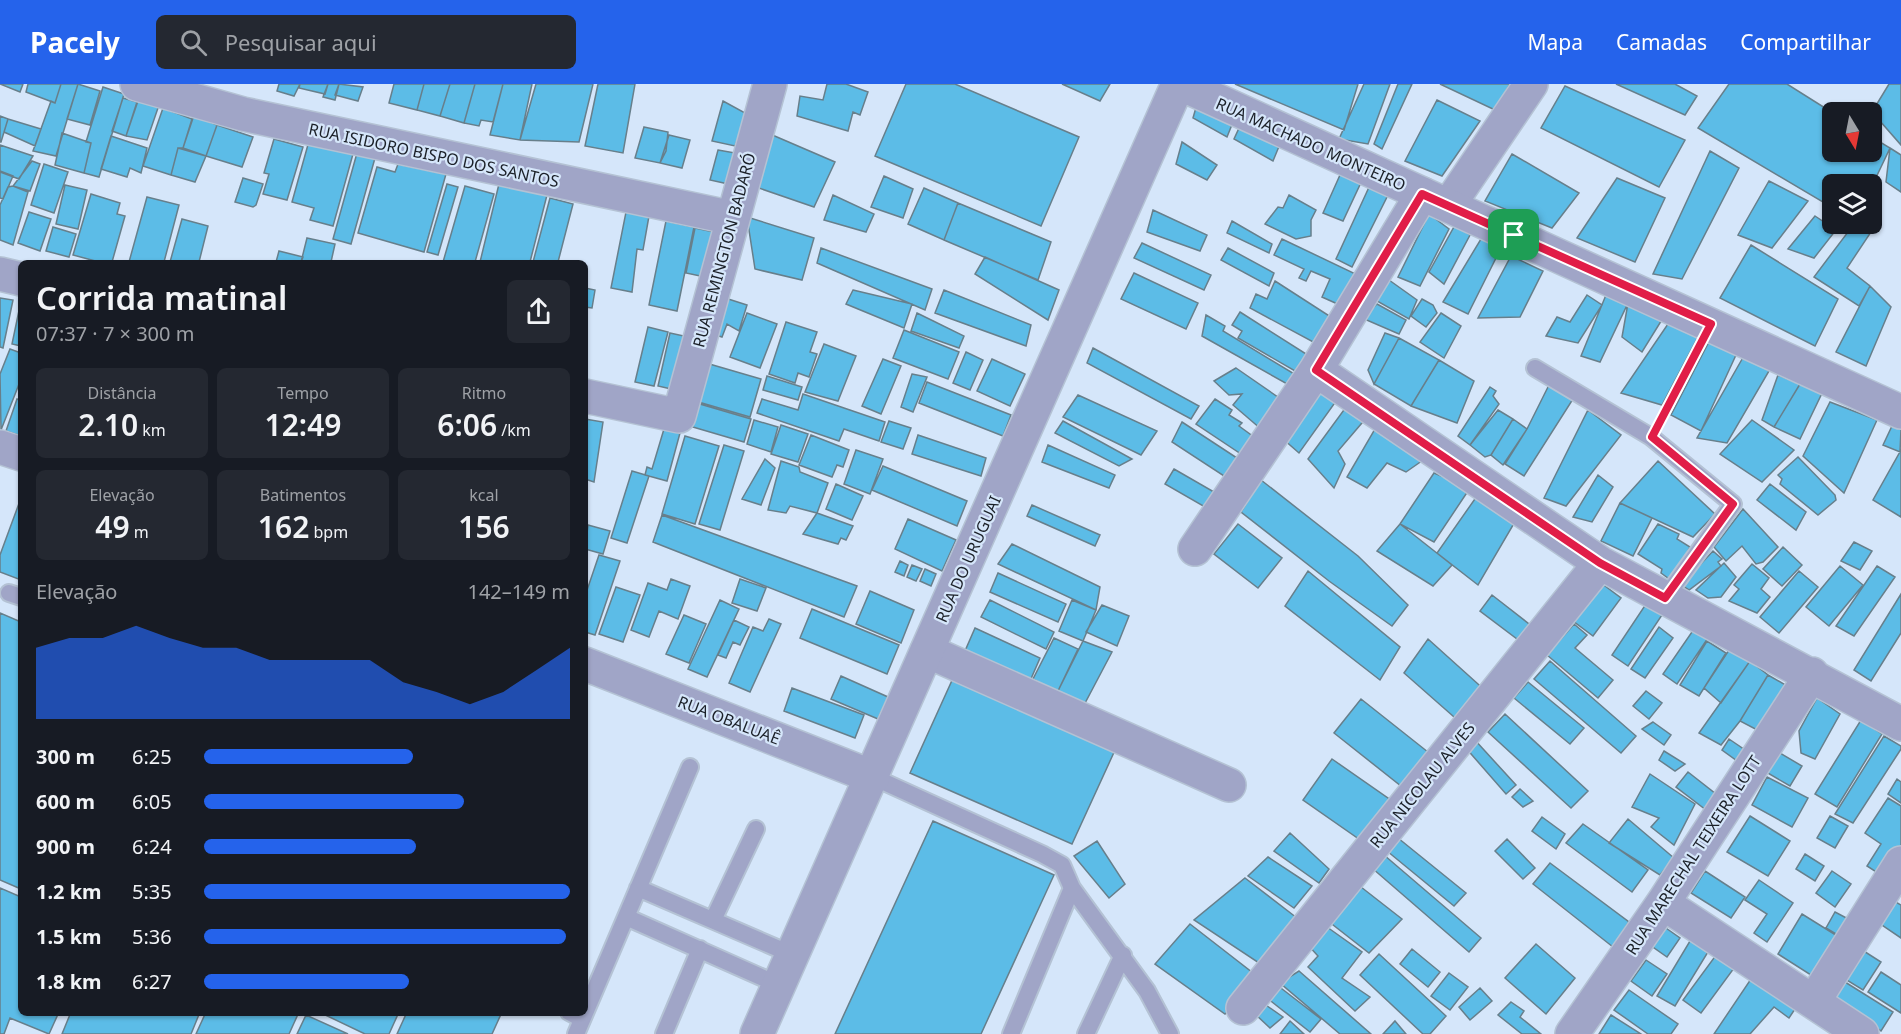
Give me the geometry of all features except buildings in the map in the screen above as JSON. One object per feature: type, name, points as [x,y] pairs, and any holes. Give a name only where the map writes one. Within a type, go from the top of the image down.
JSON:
[{"type":"street","name":"RUA ISIDORO BISPO DOS SANTOS","points":[[137,84],[264,119],[732,218]]},
{"type":"street","name":"RUA REMINGTON BADARÓ","points":[[588,397],[679,416],[770,84]]},
{"type":"street","name":"RUA MACHADO MONTEIRO","points":[[1179,84],[1901,412]]},
{"type":"street","name":"RUA DO URUGUAI","points":[[757,1034],[1179,84]]},
{"type":"street","points":[[1195,549],[1435,200],[1531,84]]},
{"type":"street","points":[[0,274],[18,278]]},
{"type":"street","points":[[1316,370],[1600,563],[1812,674],[1901,724]]},
{"type":"street","points":[[0,447],[18,453]]},
{"type":"street","name":"RUA NICOLAU ALVES","points":[[1243,1008],[1600,563]]},
{"type":"street","points":[[927,651],[1229,785]]},
{"type":"street","name":"RUA OBALUAÊ","points":[[588,665],[873,777]]},
{"type":"street","name":"RUA MARECHAL TEIXEIRA LOTT","points":[[1572,1034],[1663,903],[1812,674]]},
{"type":"street","points":[[1815,1001],[1901,863]]},
{"type":"street","points":[[1663,903],[1862,1034]]},
{"type":"lane","points":[[1535,368],[1652,437],[1733,504],[1665,598]]},
{"type":"lane","points":[[588,997],[626,917],[690,766]]},
{"type":"lane","points":[[873,777],[1062,865],[1072,888],[1123,955],[1165,1030]]},
{"type":"lane","points":[[713,920],[756,830]]},
{"type":"lane","points":[[638,888],[793,955]]},
{"type":"lane","points":[[1011,1034],[1072,888]]},
{"type":"lane","points":[[626,917],[779,985]]},
{"type":"lane","points":[[664,1034],[700,949]]},
{"type":"lane","points":[[1086,1034],[1123,955]]},
{"type":"path","points":[[1652,437],[1711,324]]},
{"type":"route","points":[[1422,194],[1514,235],[1711,324],[1652,437],[1733,504],[1665,598],[1600,563],[1316,370],[1422,194]]}]
